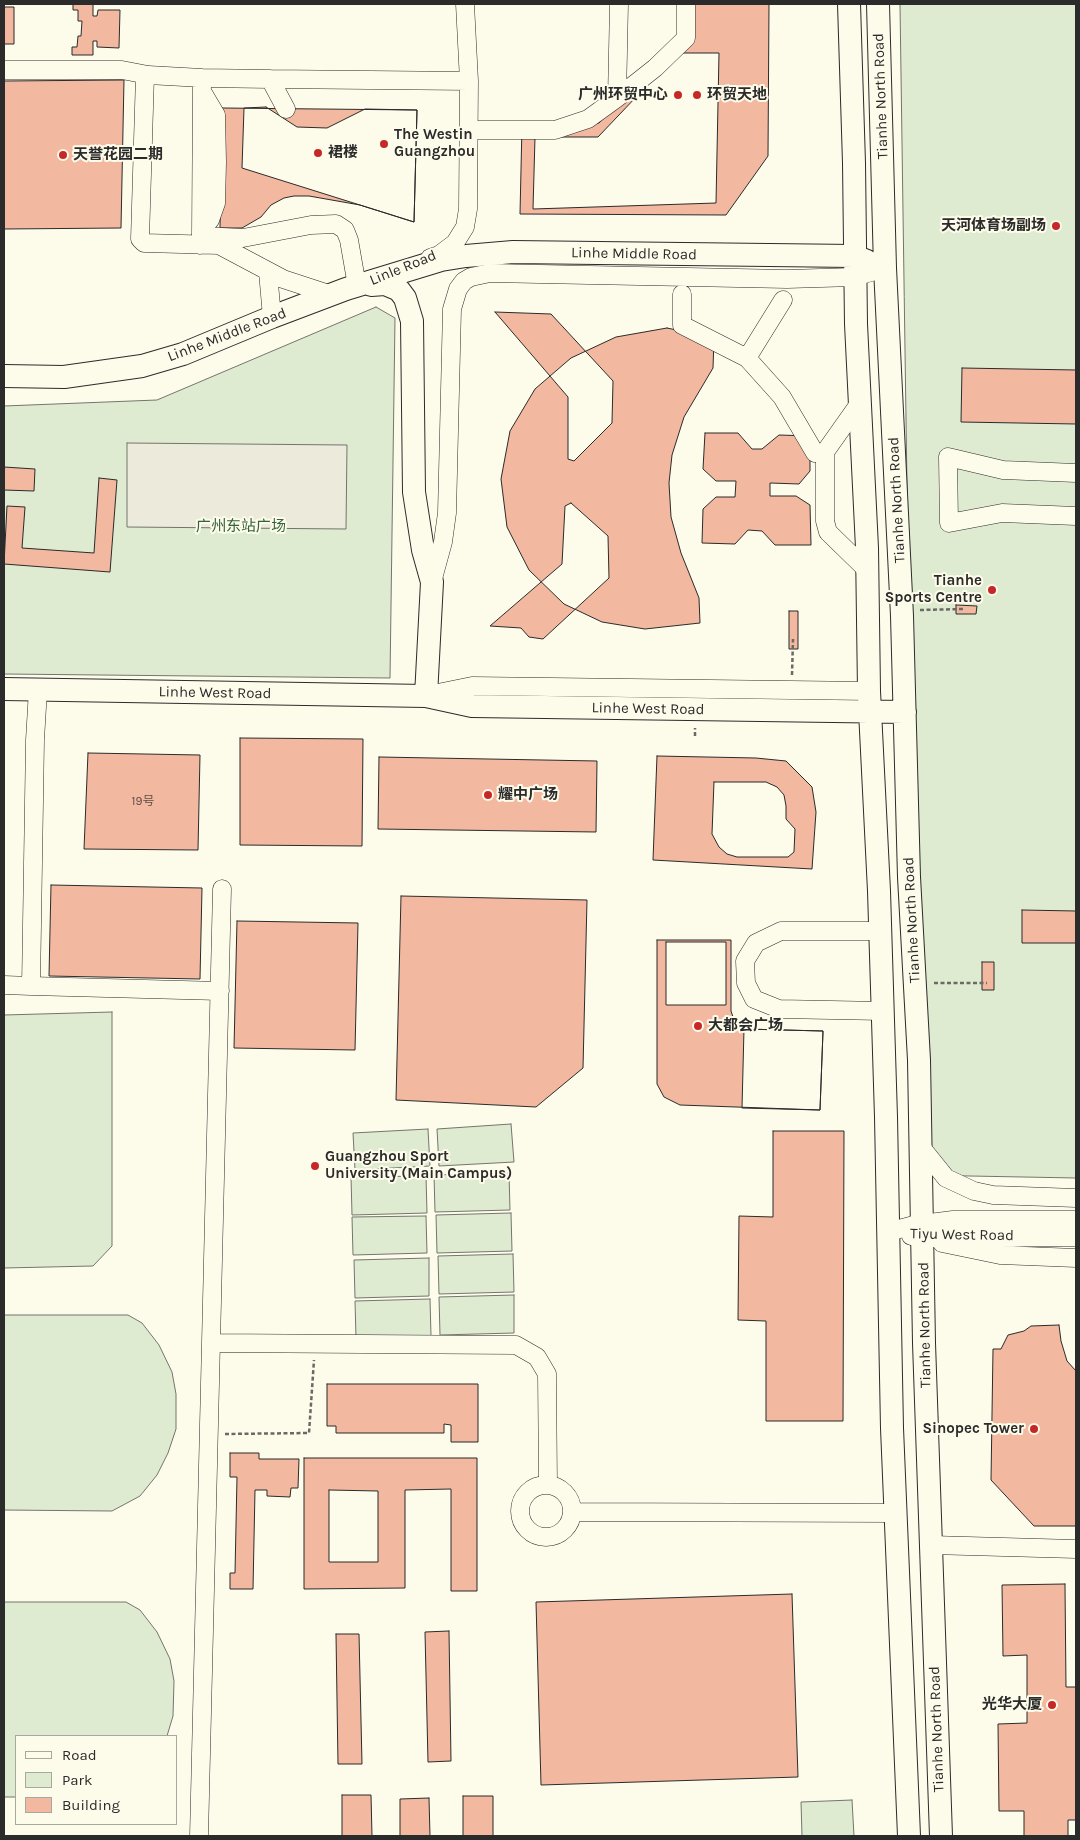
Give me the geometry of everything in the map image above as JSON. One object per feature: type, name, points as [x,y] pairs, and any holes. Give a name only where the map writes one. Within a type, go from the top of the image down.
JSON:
[{"type":"main road","name":"Tianhe North Road","points":[[849,4],[854,162],[854,267],[868,571],[870,701],[883,1011],[890,1344],[909,1836]]},
{"type":"main road","name":"Tianhe North Road","points":[[878,4],[885,268],[905,712],[921,1147],[924,1343],[941,1836]]},
{"type":"main road","name":"Linhe Middle Road","points":[[4,376],[64,377],[142,366],[183,354],[272,317],[357,286],[441,260],[513,252],[885,268]]},
{"type":"main road","name":"Linle Road","points":[[357,286],[385,284],[392,286],[405,298],[410,309],[412,321],[414,492],[423,550],[432,582],[426,696]]},
{"type":"main road","name":"Linhe West Road","points":[[4,689],[426,696],[472,706],[870,701],[905,712]]},
{"type":"main road","points":[[890,1344],[924,1343]]},
{"type":"street","name":"Linle Road","points":[[357,286],[439,255],[455,243],[465,227],[468,209],[469,81],[464,4]]},
{"type":"street","points":[[617,98],[619,4]]},
{"type":"street","points":[[469,130],[555,130],[588,119],[655,68],[686,38],[686,4]]},
{"type":"street","points":[[4,70],[122,70],[202,85],[270,79],[469,81]]},
{"type":"street","points":[[145,75],[140,239],[144,243],[201,236],[242,238],[311,226],[336,224],[345,230],[349,240],[357,286]]},
{"type":"street","points":[[270,79],[286,108]]},
{"type":"street","points":[[201,236],[202,85]]},
{"type":"street","points":[[201,236],[268,272],[332,295]]},
{"type":"street","name":"Linhe Middle Road","points":[[490,273],[788,279],[854,267]]},
{"type":"street","points":[[268,272],[272,317]]},
{"type":"street","name":"Linle Road","points":[[432,582],[443,542],[447,513],[452,309],[458,289],[464,281],[471,277],[490,273]]},
{"type":"street","points":[[682,294],[682,325],[747,358],[782,397],[815,453]]},
{"type":"street","points":[[747,358],[783,300]]},
{"type":"street","points":[[859,404],[825,452],[824,521],[828,532],[868,571]]},
{"type":"street","points":[[1076,473],[1003,470],[948,457],[949,523],[1002,513],[1076,516]]},
{"type":"street","points":[[31,986],[35,740],[38,690]]},
{"type":"street","points":[[199,1836],[222,889]]},
{"type":"street","points":[[880,931],[781,931],[756,943],[745,960],[746,983],[754,999],[778,1009],[883,1011]]},
{"type":"street","points":[[4,985],[220,991]]},
{"type":"street","points":[[921,1147],[946,1178],[974,1192],[993,1195],[1076,1198]]},
{"type":"street","name":"Tiyu West Road","points":[[922,1231],[953,1220],[1076,1220]]},
{"type":"street","points":[[922,1231],[1000,1255],[1076,1258]]},
{"type":"street","name":"Tiyu West Road","points":[[888,1232],[922,1231],[1076,1237]]},
{"type":"street","points":[[211,1343],[516,1345],[537,1357],[547,1374],[548,1485]]},
{"type":"street","points":[[548,1485],[559,1488],[566,1493],[570,1499],[572,1512],[569,1524],[556,1535],[538,1536],[524,1525],[521,1516],[523,1498],[535,1487],[548,1485]]},
{"type":"street","points":[[572,1512],[896,1513]]},
{"type":"street","points":[[931,1545],[1076,1549]]},
{"type":"path","points":[[912,610],[963,609]]},
{"type":"path","points":[[792,675],[793,639]]},
{"type":"path","points":[[926,983],[987,983]]},
{"type":"path","points":[[209,1434],[309,1433],[315,1344]]},
{"type":"green space","name":"Tianhe Sports Centre","points":[[900,4],[1076,4],[1076,1178],[917,1175]]},
{"type":"green space","name":"广州东站广场","points":[[376,307],[395,318],[390,678],[4,674],[4,406],[157,400]]},
{"type":"green space","points":[[112,1012],[112,1246],[93,1266],[4,1268],[4,1015]]},
{"type":"green space","points":[[511,1124],[514,1162],[439,1166],[437,1129]]},
{"type":"green space","points":[[428,1129],[430,1166],[355,1170],[353,1133]]},
{"type":"green space","points":[[509,1173],[510,1210],[435,1212],[434,1175]]},
{"type":"green space","points":[[426,1176],[427,1213],[352,1215],[351,1177]]},
{"type":"green space","points":[[511,1213],[512,1251],[437,1253],[436,1215]]},
{"type":"green space","points":[[426,1216],[427,1253],[353,1255],[352,1217]]},
{"type":"green space","points":[[513,1254],[514,1292],[439,1294],[438,1256]]},
{"type":"green space","points":[[429,1258],[429,1296],[355,1298],[354,1260]]},
{"type":"green space","points":[[514,1295],[514,1333],[440,1335],[439,1297]]},
{"type":"green space","points":[[430,1299],[431,1336],[356,1338],[355,1301]]},
{"type":"green space","points":[[4,1315],[128,1315],[142,1323],[159,1345],[172,1372],[176,1394],[176,1429],[168,1453],[157,1475],[140,1496],[112,1511],[4,1510]]},
{"type":"green space","points":[[4,1602],[126,1602],[140,1610],[157,1632],[170,1659],[174,1681],[173,1716],[167,1735],[15,1735],[15,1797],[4,1797]]},
{"type":"green space","points":[[852,1800],[854,1836],[802,1836],[801,1802]]},
{"type":"shaded area","points":[[127,443],[347,445],[346,529],[127,527]]},
{"type":"building","points":[[73,4],[93,4],[93,16],[97,16],[98,10],[120,10],[119,48],[97,47],[97,41],[93,41],[93,55],[72,55],[72,47],[77,47],[78,36],[81,36],[82,21],[78,21],[78,10],[73,10]]},
{"type":"building","name":"环贸天地","points":[[686,4],[769,4],[768,156],[726,215],[520,214],[522,125],[599,123],[686,38]]},
{"type":"building","points":[[4,7],[14,7],[14,44],[4,44]]},
{"type":"building","name":"广州环贸中心","points":[[678,53],[719,53],[716,203],[533,209],[535,137],[598,137]]},
{"type":"building","name":"天誉花园二期","points":[[124,80],[121,228],[4,229],[4,81]]},
{"type":"building","name":"裙楼","points":[[266,107],[297,127],[327,128],[365,109],[417,110],[414,222],[242,168],[244,108]]},
{"type":"building","name":"裙楼","points":[[222,108],[417,110],[414,222],[360,205],[309,196],[294,196],[284,198],[271,205],[261,217],[242,228],[220,228]]},
{"type":"building","points":[[495,312],[551,314],[613,381],[612,423],[574,461],[568,459],[568,397]]},
{"type":"building","points":[[667,328],[714,338],[713,368],[684,417],[672,455],[669,483],[671,517],[681,553],[699,598],[700,623],[645,629],[602,622],[564,604],[529,570],[507,527],[501,479],[510,431],[535,389],[571,358],[616,337]]},
{"type":"building","points":[[962,368],[1076,370],[1076,424],[961,422]]},
{"type":"building","points":[[705,433],[738,433],[752,449],[762,449],[779,435],[810,436],[810,471],[799,484],[770,483],[770,496],[796,496],[810,505],[811,545],[775,545],[762,531],[748,530],[735,544],[702,543],[703,509],[716,497],[735,497],[736,481],[716,481],[703,469]]},
{"type":"building","points":[[4,467],[35,469],[34,491],[4,490]]},
{"type":"building","points":[[99,478],[117,480],[110,572],[4,564],[7,506],[25,507],[22,548],[94,553]]},
{"type":"building","points":[[571,503],[608,536],[609,578],[543,639],[529,637],[521,628],[490,626],[562,564],[565,506]]},
{"type":"building","points":[[956,605],[977,606],[976,614],[956,614]]},
{"type":"building","points":[[789,611],[798,611],[798,649],[789,649]]},
{"type":"building","points":[[240,738],[363,739],[362,846],[240,845]]},
{"type":"building","points":[[88,753],[200,755],[198,850],[84,849]]},
{"type":"building","points":[[657,756],[756,758],[786,761],[812,787],[816,812],[812,869],[653,860]]},
{"type":"building","name":"耀中广场","points":[[379,757],[597,761],[596,832],[378,829]]},
{"type":"building","points":[[714,782],[766,782],[777,787],[784,795],[786,819],[795,829],[794,852],[788,857],[737,857],[727,854],[719,847],[712,834]]},
{"type":"building","points":[[51,885],[202,888],[200,979],[49,976]]},
{"type":"building","points":[[401,896],[587,900],[583,1068],[536,1107],[396,1100]]},
{"type":"building","points":[[1022,910],[1076,911],[1076,943],[1022,943]]},
{"type":"building","points":[[237,921],[358,923],[355,1050],[234,1048]]},
{"type":"building","name":"大都会广场","points":[[657,940],[731,940],[731,1011],[735,1023],[744,1029],[823,1031],[820,1110],[680,1105],[664,1097],[657,1084]]},
{"type":"building","points":[[666,942],[726,942],[726,1005],[666,1005]]},
{"type":"building","points":[[982,962],[994,962],[994,990],[982,990]]},
{"type":"building","points":[[744,1029],[823,1031],[820,1110],[742,1108]]},
{"type":"building","points":[[773,1131],[844,1131],[843,1421],[766,1421],[766,1321],[738,1320],[739,1216],[773,1217]]},
{"type":"building","name":"Sinopec Tower","points":[[1059,1325],[1061,1341],[1067,1361],[1076,1371],[1076,1526],[1034,1526],[991,1480],[993,1349],[1001,1349],[1008,1335],[1024,1331],[1031,1326]]},
{"type":"building","points":[[327,1384],[478,1384],[478,1442],[451,1442],[451,1425],[444,1424],[444,1433],[336,1433],[336,1426],[327,1426]]},
{"type":"building","points":[[230,1453],[259,1453],[259,1459],[299,1459],[298,1488],[291,1488],[290,1497],[267,1496],[267,1490],[255,1490],[253,1589],[230,1589],[230,1573],[235,1573],[237,1477],[230,1477]]},
{"type":"building","points":[[304,1458],[477,1458],[477,1591],[451,1591],[451,1489],[405,1490],[405,1588],[304,1589]],"holes":[[[329,1490],[378,1491],[378,1562],[329,1562]]]},
{"type":"building","name":"光华大厦","points":[[1065,1584],[1066,1687],[1076,1687],[1076,1820],[1068,1820],[1068,1836],[1024,1836],[1024,1811],[999,1811],[998,1724],[1027,1723],[1027,1655],[1003,1656],[1002,1585]]},
{"type":"building","points":[[792,1594],[798,1777],[541,1785],[536,1602]]},
{"type":"building","points":[[449,1631],[451,1761],[428,1762],[425,1632]]},
{"type":"building","points":[[336,1634],[359,1634],[362,1764],[338,1764]]},
{"type":"building","points":[[342,1795],[371,1795],[372,1836],[342,1836]]},
{"type":"building","points":[[463,1796],[493,1796],[493,1836],[463,1836]]},
{"type":"building","points":[[429,1798],[430,1836],[400,1836],[400,1799]]},
{"type":"place","name":"广州环贸中心","points":[[678,95]]},
{"type":"place","name":"环贸天地","points":[[697,95]]},
{"type":"place","name":"The Westin Guangzhou","points":[[384,144]]},
{"type":"place","name":"裙楼","points":[[318,153]]},
{"type":"place","name":"天誉花园二期","points":[[63,155]]},
{"type":"place","name":"天河体育场副场","points":[[1056,226]]},
{"type":"place","name":"Tianhe Sports Centre","points":[[992,590]]},
{"type":"place","name":"耀中广场","points":[[488,795]]},
{"type":"place","name":"大都会广场","points":[[698,1026]]},
{"type":"place","name":"Guangzhou Sport University (Main Campus)","points":[[315,1166]]},
{"type":"place","name":"Sinopec Tower","points":[[1034,1429]]},
{"type":"place","name":"光华大厦","points":[[1052,1705]]}]
